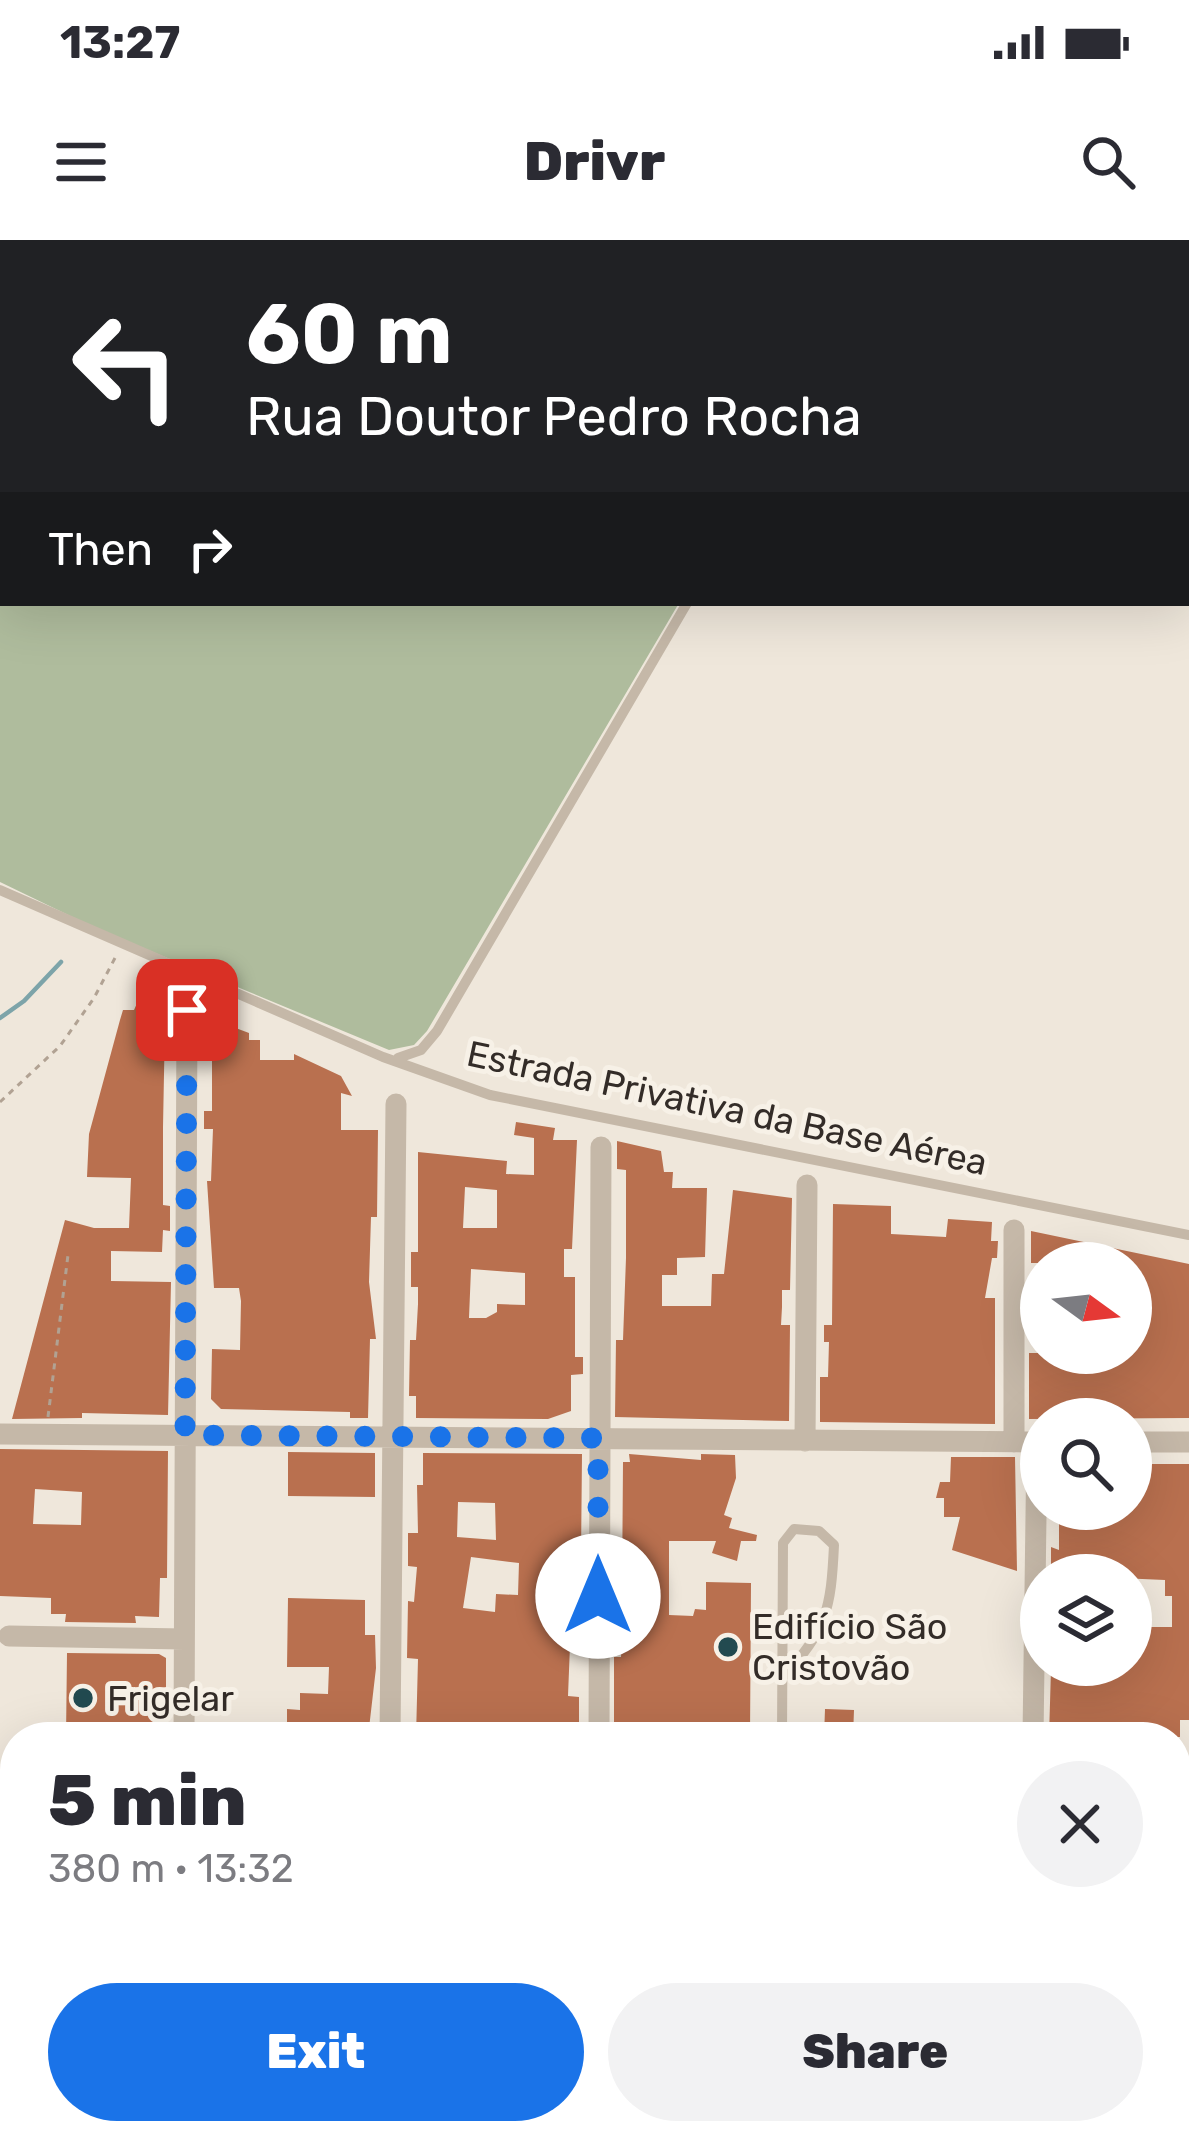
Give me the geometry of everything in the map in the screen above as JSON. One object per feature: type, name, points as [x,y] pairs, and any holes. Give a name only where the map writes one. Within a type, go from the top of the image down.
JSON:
[{"type":"street","points":[[184,1722],[187,1010]]},
{"type":"street","points":[[390,1722],[396,1104]]},
{"type":"street","points":[[599,1722],[601,1147]]},
{"type":"street","points":[[805,1441],[807,1185]]},
{"type":"street","points":[[1014,1230],[1027,1398]]},
{"type":"street","points":[[0,1434],[1020,1442]]},
{"type":"street","points":[[1152,1442],[1189,1442]]},
{"type":"street","points":[[1031,1530],[1033,1722]]},
{"type":"street","points":[[9,1636],[184,1639]]},
{"type":"lane","points":[[383,1057],[404,1059],[421,1050],[437,1031],[685,606]]},
{"type":"lane","name":"Estrada Privativa da Base Aérea","points":[[0,890],[383,1057],[490,1095],[1189,1234]]},
{"type":"lane","points":[[782,1678],[815,1642],[831,1597],[834,1545],[819,1531],[794,1529],[783,1543],[782,1678],[782,1722]]},
{"type":"path","points":[[0,1102],[60,1046],[123,947]]},
{"type":"path","points":[[46,1431],[68,1256]]},
{"type":"green space","points":[[0,606],[677,606],[427,1031],[414,1045],[389,1050],[95,928],[0,882]]},
{"type":"building","points":[[139,999],[173,999],[172,1021],[165,1021],[163,1127],[163,1205],[170,1206],[170,1231],[163,1230],[162,1252],[111,1251],[111,1281],[171,1282],[168,1415],[82,1413],[82,1418],[12,1419],[65,1220],[94,1228],[129,1228],[131,1178],[87,1177],[89,1134],[120,1020],[123,1010],[134,1010]]},
{"type":"building","points":[[205,1023],[225,1024],[249,1033],[249,1040],[260,1040],[260,1060],[294,1060],[294,1054],[341,1076],[352,1096],[341,1093],[341,1130],[378,1130],[377,1217],[371,1217],[369,1282],[376,1339],[370,1339],[368,1418],[350,1418],[350,1412],[221,1409],[211,1399],[212,1349],[240,1350],[241,1301],[239,1288],[214,1288],[207,1181],[211,1181],[213,1129],[204,1129],[204,1111],[212,1111],[212,1058]]},
{"type":"building","points":[[516,1122],[555,1128],[553,1140],[577,1140],[572,1249],[564,1249],[564,1277],[575,1277],[575,1357],[583,1357],[583,1374],[571,1375],[571,1411],[548,1419],[416,1418],[416,1396],[409,1396],[410,1340],[416,1340],[418,1304],[418,1287],[411,1287],[411,1252],[418,1252],[418,1152],[507,1161],[506,1174],[534,1175],[534,1138],[514,1135]],"holes":[[[465,1187],[497,1190],[497,1228],[463,1228]],[[471,1269],[525,1273],[525,1305],[497,1304],[497,1312],[486,1318],[469,1318]]]},
{"type":"building","points":[[617,1141],[661,1151],[664,1172],[673,1172],[672,1188],[707,1188],[705,1257],[677,1258],[677,1275],[662,1275],[662,1306],[711,1306],[712,1274],[724,1274],[733,1190],[792,1198],[790,1290],[782,1290],[781,1325],[790,1325],[789,1421],[615,1417],[616,1340],[623,1340],[626,1258],[626,1170],[617,1169]]},
{"type":"building","points":[[833,1204],[891,1206],[891,1234],[946,1237],[948,1219],[992,1222],[991,1241],[998,1241],[997,1258],[992,1258],[985,1298],[995,1298],[995,1424],[820,1422],[820,1377],[828,1377],[829,1342],[824,1342],[824,1325],[832,1325]]},
{"type":"building","points":[[1031,1231],[1084,1242],[1031,1242]]},
{"type":"building","points":[[1152,1256],[1189,1264],[1189,1418],[1152,1418],[1152,1398],[1029,1398],[1029,1374],[1152,1374]]},
{"type":"building","points":[[0,1449],[168,1451],[167,1578],[160,1578],[159,1617],[135,1616],[136,1623],[65,1622],[66,1614],[51,1614],[51,1598],[0,1596]],"holes":[[[35,1489],[82,1492],[81,1525],[33,1524]]]},
{"type":"building","points":[[288,1452],[375,1453],[375,1497],[288,1496]]},
{"type":"building","points":[[423,1453],[582,1454],[581,1557],[577,1556],[576,1594],[572,1594],[568,1696],[579,1697],[579,1722],[416,1722],[418,1659],[407,1658],[408,1601],[414,1602],[417,1567],[408,1566],[408,1533],[418,1533],[417,1485],[423,1485]],"holes":[[[458,1502],[495,1503],[496,1540],[457,1537]],[[471,1557],[519,1563],[518,1595],[496,1594],[495,1612],[463,1608]]]},
{"type":"building","points":[[629,1454],[701,1460],[701,1454],[735,1455],[736,1478],[724,1515],[732,1518],[729,1528],[757,1535],[756,1541],[741,1541],[737,1561],[712,1553],[716,1541],[669,1541],[669,1615],[693,1616],[695,1609],[706,1610],[706,1582],[751,1583],[750,1722],[614,1722],[614,1657],[621,1657],[623,1621],[614,1621],[614,1596],[622,1596],[623,1462],[630,1462]]},
{"type":"building","points":[[951,1457],[1015,1457],[1017,1571],[952,1550],[960,1517],[944,1517],[944,1498],[936,1498],[940,1482],[950,1482]]},
{"type":"building","points":[[1152,1464],[1189,1464],[1189,1720],[1049,1722],[1050,1686],[1152,1686],[1152,1627],[1172,1627],[1172,1596],[1165,1596],[1165,1580],[1152,1579],[1152,1554],[1051,1554],[1051,1547],[1059,1550],[1059,1530],[1152,1530]]},
{"type":"building","points":[[288,1598],[365,1600],[365,1635],[375,1635],[370,1722],[287,1722],[287,1709],[300,1710],[300,1693],[328,1694],[329,1667],[287,1667]]},
{"type":"building","points":[[67,1653],[159,1654],[166,1658],[166,1698],[157,1698],[157,1722],[66,1722]]},
{"type":"building","points":[[825,1709],[854,1710],[854,1722],[825,1722]]},
{"type":"waterway","points":[[0,1018],[24,1001],[61,962]]},
{"type":"place","name":"Edifício São Cristovão","points":[[728,1647]]},
{"type":"place","name":"Frigelar","points":[[83,1698]]},
{"type":"route","points":[[187,1010],[185,1435],[598,1438],[598,1596]]}]
